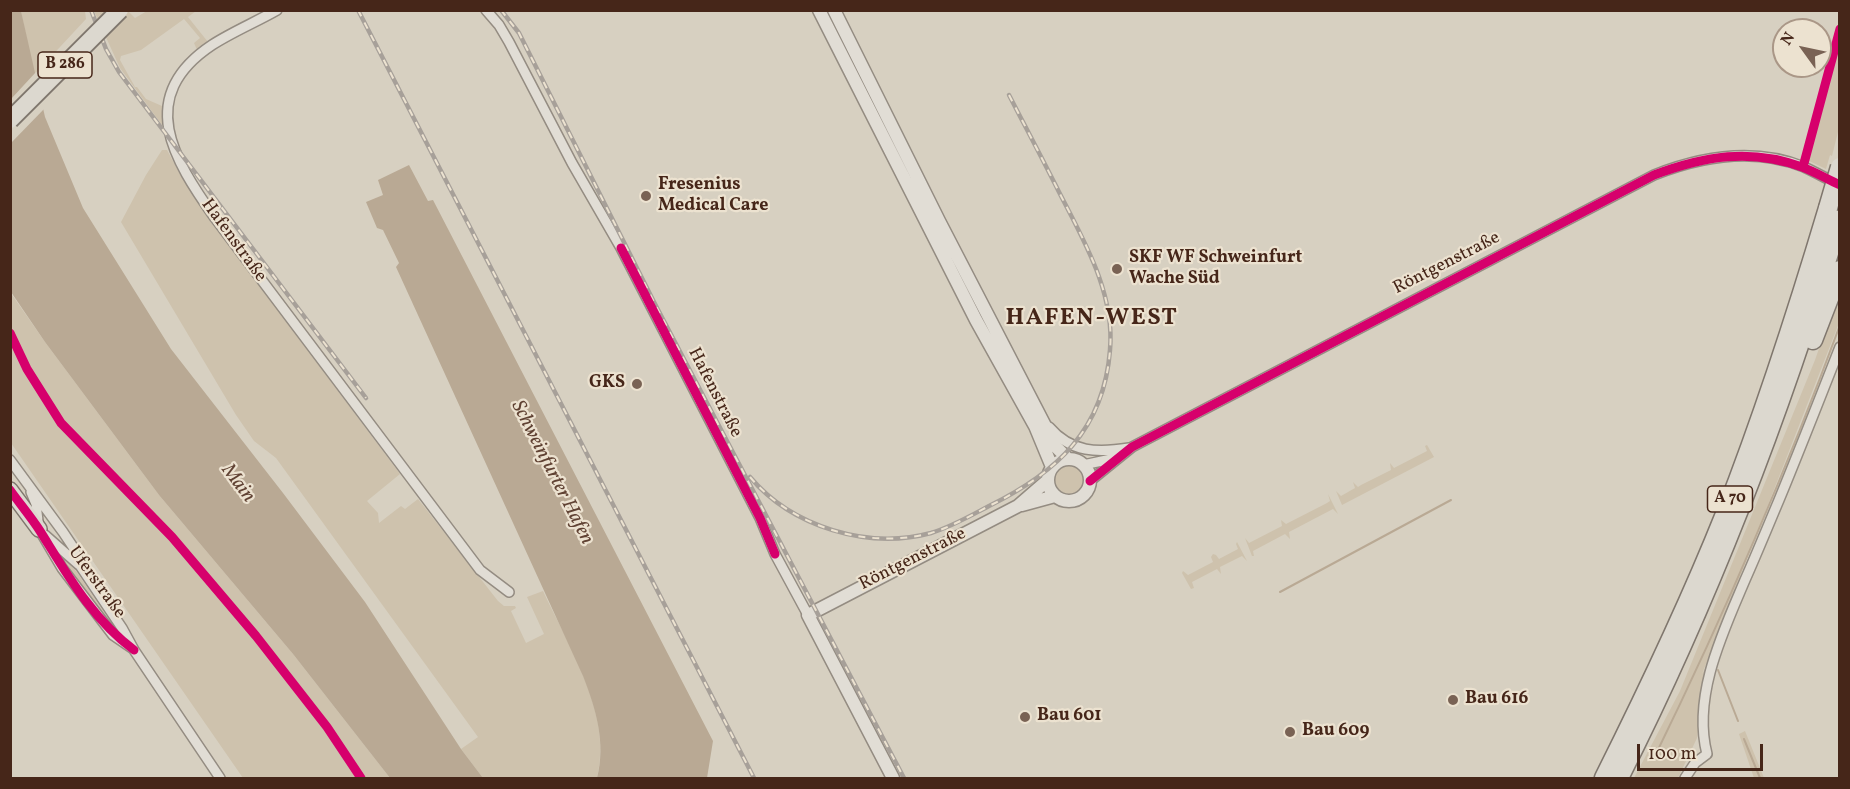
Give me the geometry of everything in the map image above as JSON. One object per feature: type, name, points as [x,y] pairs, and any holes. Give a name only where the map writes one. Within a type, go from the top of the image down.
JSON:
[{"type":"highway","name":"B 286","points":[[10,120],[120,10]]},
{"type":"highway","name":"A 70","points":[[1620,778],[1664,688],[1716,571],[1779,408],[1802,340],[1834,213],[1839,167]]},
{"type":"highway","name":"A 70","points":[[1604,778],[1657,669],[1724,515],[1834,213]]},
{"type":"highway","points":[[1779,408],[1801,369],[1820,325],[1839,270]]},
{"type":"main road","points":[[10,490],[39,530]]},
{"type":"street","name":"Hafenstraße","points":[[277,10],[212,45],[179,77],[171,95],[167,117],[173,149],[187,178],[215,218],[473,561],[480,570],[509,592]]},
{"type":"street","points":[[819,10],[982,317],[1003,370],[1035,426],[1052,467]]},
{"type":"street","points":[[834,10],[878,95],[953,262]]},
{"type":"street","name":"Hafenstraße","points":[[492,12],[572,163],[621,248],[760,518],[775,554],[893,778]]},
{"type":"street","points":[[866,102],[878,95]]},
{"type":"street","name":"Röntgenstraße","points":[[1090,481],[1132,447],[1569,220],[1635,183],[1664,171],[1698,160],[1735,155],[1777,159],[1803,167],[1839,185]]},
{"type":"street","points":[[982,317],[1014,364],[1056,447],[1068,459],[1083,465],[1089,475],[1090,481],[1085,494],[1067,501],[1055,496],[1048,480],[1052,467],[1068,459]]},
{"type":"street","points":[[1684,778],[1695,763],[1707,754],[1702,736],[1704,710],[1718,645],[1839,347]]},
{"type":"street","points":[[1003,370],[1014,364]]},
{"type":"street","points":[[1045,422],[1063,440],[1081,449],[1105,452],[1132,447]]},
{"type":"street","name":"Röntgenstraße","points":[[1083,465],[1118,457]]},
{"type":"street","name":"Uferstraße","points":[[10,460],[68,539],[81,567],[220,778]]},
{"type":"street","name":"Röntgenstraße","points":[[808,615],[1017,506],[1048,480]]},
{"type":"street","name":"Uferstraße","points":[[28,484],[36,504],[39,530],[70,580],[113,635],[134,650]]},
{"type":"street","name":"Röntgenstraße","points":[[1017,506],[1055,496]]},
{"type":"street","name":"Uferstraße","points":[[39,530],[81,567]]},
{"type":"shaded area","points":[[21,11],[85,11],[86,19],[34,75]]},
{"type":"shaded area","points":[[94,11],[128,11],[135,18],[147,11],[196,11],[188,17],[208,42],[197,50],[194,43],[200,38],[184,19],[141,50],[121,56],[120,60],[135,87],[146,99],[162,106],[162,125],[120,68]]},
{"type":"shaded area","points":[[1839,47],[1839,128],[1826,169],[1807,160]]},
{"type":"shaded area","points":[[162,150],[167,150],[181,176],[212,222],[400,474],[367,501],[378,513],[379,523],[401,506],[405,509],[418,499],[498,601],[504,606],[515,606],[516,608],[511,611],[526,643],[544,634],[527,597],[543,591],[576,658],[594,705],[599,730],[600,754],[597,778],[483,778],[461,749],[478,737],[276,458],[254,441],[236,415],[121,222]]},
{"type":"shaded area","points":[[1839,291],[1839,323],[1702,674],[1708,663],[1697,738],[1678,778],[1634,778],[1680,691],[1815,360]]},
{"type":"shaded area","points":[[10,292],[159,495],[293,654],[390,778],[243,778],[11,443]]},
{"type":"shaded area","points":[[1427,445],[1434,457],[1342,505],[1336,491],[1341,496],[1355,488],[1353,482],[1358,487],[1391,470],[1390,463],[1394,468],[1427,451],[1425,446]]},
{"type":"shaded area","points":[[1069,466],[1079,470],[1083,480],[1079,490],[1069,494],[1059,490],[1055,480],[1059,470]]},
{"type":"shaded area","points":[[1328,494],[1338,514],[1333,509],[1289,532],[1290,539],[1285,534],[1253,551],[1254,556],[1252,556],[1245,538],[1249,543],[1282,526],[1281,520],[1286,524],[1327,503],[1330,501]]},
{"type":"shaded area","points":[[1237,542],[1247,561],[1242,556],[1220,567],[1221,574],[1217,569],[1192,582],[1194,588],[1191,589],[1183,571],[1188,575],[1213,562],[1211,557],[1213,554],[1219,559],[1238,549]]},
{"type":"shaded area","points":[[58,553],[76,571],[118,633],[76,582]]},
{"type":"shaded area","points":[[1745,731],[1764,778],[1754,778],[1739,734]]},
{"type":"water","name":"Main","points":[[10,11],[21,11],[45,117],[83,208],[171,349],[365,602],[461,749],[483,778],[390,778],[293,654],[159,495],[45,342],[11,292]]},
{"type":"water","name":"Schweinfurter Hafen","points":[[409,165],[428,201],[433,200],[713,741],[707,778],[597,778],[600,765],[600,739],[592,701],[583,676],[396,267],[399,263],[383,230],[377,228],[366,202],[383,195],[378,180]]},
{"type":"pier","points":[[36,72],[45,108],[11,143],[11,99]]},
{"type":"waterway","points":[[1654,758],[1753,544],[1840,325]]},
{"type":"waterway","points":[[1280,592],[1451,500]]},
{"type":"waterway","points":[[1718,670],[1738,721]]},
{"type":"waterway","points":[[1744,739],[1760,778]]},
{"type":"railway","points":[[91,10],[106,49],[119,72],[366,398]]},
{"type":"railway","points":[[358,10],[754,778]]},
{"type":"railway","points":[[501,10],[519,33],[655,304],[904,778]]},
{"type":"railway","points":[[750,477],[787,509],[809,521],[857,536],[907,538],[946,528],[1013,493],[1055,463],[1087,426],[1106,378],[1110,350],[1108,308],[1103,288],[1087,248],[1009,95]]},
{"type":"cycle path","points":[[1803,167],[1840,29]]},
{"type":"cycle path","points":[[1090,481],[1132,447],[1654,175],[1709,159],[1746,156],[1783,161],[1807,169],[1840,185]]},
{"type":"cycle path","points":[[621,248],[760,518],[775,554]]},
{"type":"cycle path","points":[[10,333],[27,369],[61,423],[172,537],[256,636],[327,727],[361,778]]},
{"type":"cycle path","points":[[10,490],[93,610],[119,638],[134,650]]},
{"type":"place","name":"Fresenius Medical Care","points":[[646,196]]},
{"type":"place","name":"SKF WF Schweinfurt Wache Süd","points":[[1117,269]]},
{"type":"place","name":"GKS","points":[[637,384]]},
{"type":"place","name":"Bau 616","points":[[1453,700]]},
{"type":"place","name":"Bau 601","points":[[1025,717]]},
{"type":"place","name":"Bau 609","points":[[1290,732]]},
{"type":"district","name":"HAFEN-WEST","points":[[1092,320]]}]
